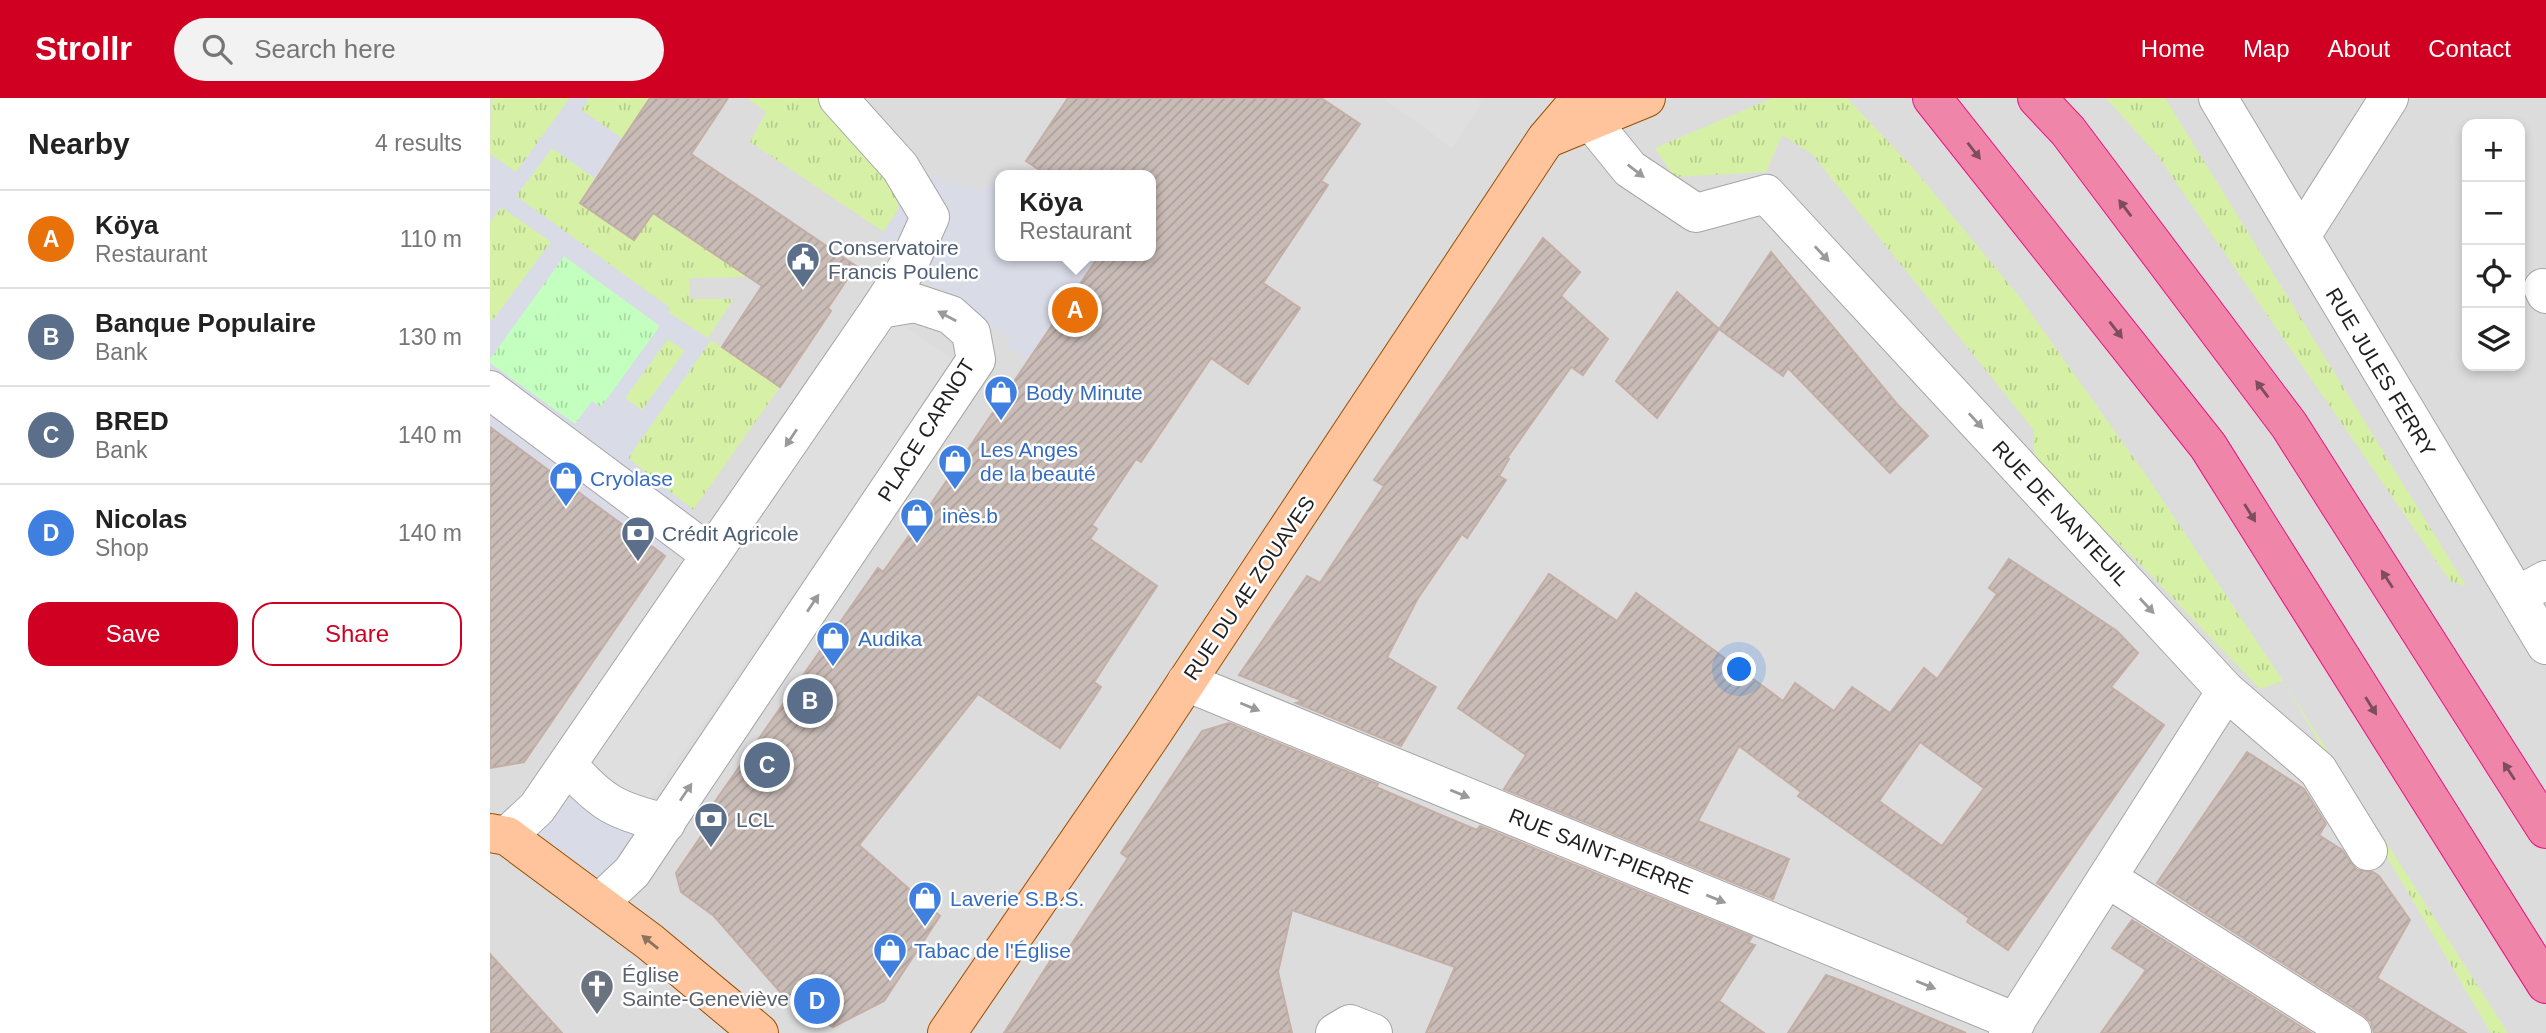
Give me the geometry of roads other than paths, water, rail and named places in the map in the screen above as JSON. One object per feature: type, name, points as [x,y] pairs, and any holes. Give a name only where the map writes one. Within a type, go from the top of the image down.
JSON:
[{"type":"highway","points":[[1932,98],[2208,446],[2546,985]]},
{"type":"highway","points":[[2037,98],[2068,131],[2289,425],[2546,829]]},
{"type":"main road","name":"RUE DU 4E ZOUAVES","points":[[947,1033],[1186,682],[1546,139],[1586,109],[1646,98]]},
{"type":"main road","points":[[499,835],[599,903],[759,1033]]},
{"type":"street","points":[[499,835],[537,808],[568,765],[907,268],[930,217],[900,167],[838,98]]},
{"type":"street","name":"RUE JULES FERRY","points":[[2218,98],[2301,236],[2532,588],[2546,645]]},
{"type":"street","points":[[2301,236],[2389,98]]},
{"type":"street","name":"RUE DE NANTEUIL","points":[[1586,109],[1630,169],[1696,213],[1766,194],[2226,691]]},
{"type":"street","name":"PLACE CARNOT","points":[[599,903],[632,872],[976,359],[971,333],[951,315],[915,303],[880,309]]},
{"type":"street","points":[[490,390],[711,555]]},
{"type":"street","name":"RUE SAINT-PIERRE","points":[[1186,682],[2012,1027]]},
{"type":"street","points":[[2012,1027],[2226,691],[2318,770],[2368,851]]},
{"type":"street","points":[[568,765],[591,792],[618,809],[666,822]]},
{"type":"street","points":[[2107,878],[2352,1033]]},
{"type":"street","points":[[1335,1033],[1350,1024],[1373,1033]]},
{"type":"place","name":"Conservatoire Francis Poulenc","points":[[803,289]]},
{"type":"place","name":"Köya","points":[[1075,310]]},
{"type":"place","name":"Body Minute","points":[[1001,422]]},
{"type":"place","name":"Les Anges de la beauté","points":[[955,491]]},
{"type":"place","name":"Cryolase","points":[[566,508]]},
{"type":"place","name":"inès.b","points":[[917,545]]},
{"type":"place","name":"Crédit Agricole","points":[[638,563]]},
{"type":"place","name":"Audika","points":[[833,668]]},
{"type":"place","name":"Banque Populaire","points":[[810,701]]},
{"type":"place","name":"BRED","points":[[767,765]]},
{"type":"place","name":"LCL","points":[[711,849]]},
{"type":"place","name":"Laverie S.B.S.","points":[[925,928]]},
{"type":"place","name":"Tabac de l'Église","points":[[890,980]]},
{"type":"place","name":"Nicolas","points":[[817,1001]]},
{"type":"place","name":"Église Sainte-Geneviève","points":[[597,1016]]}]
